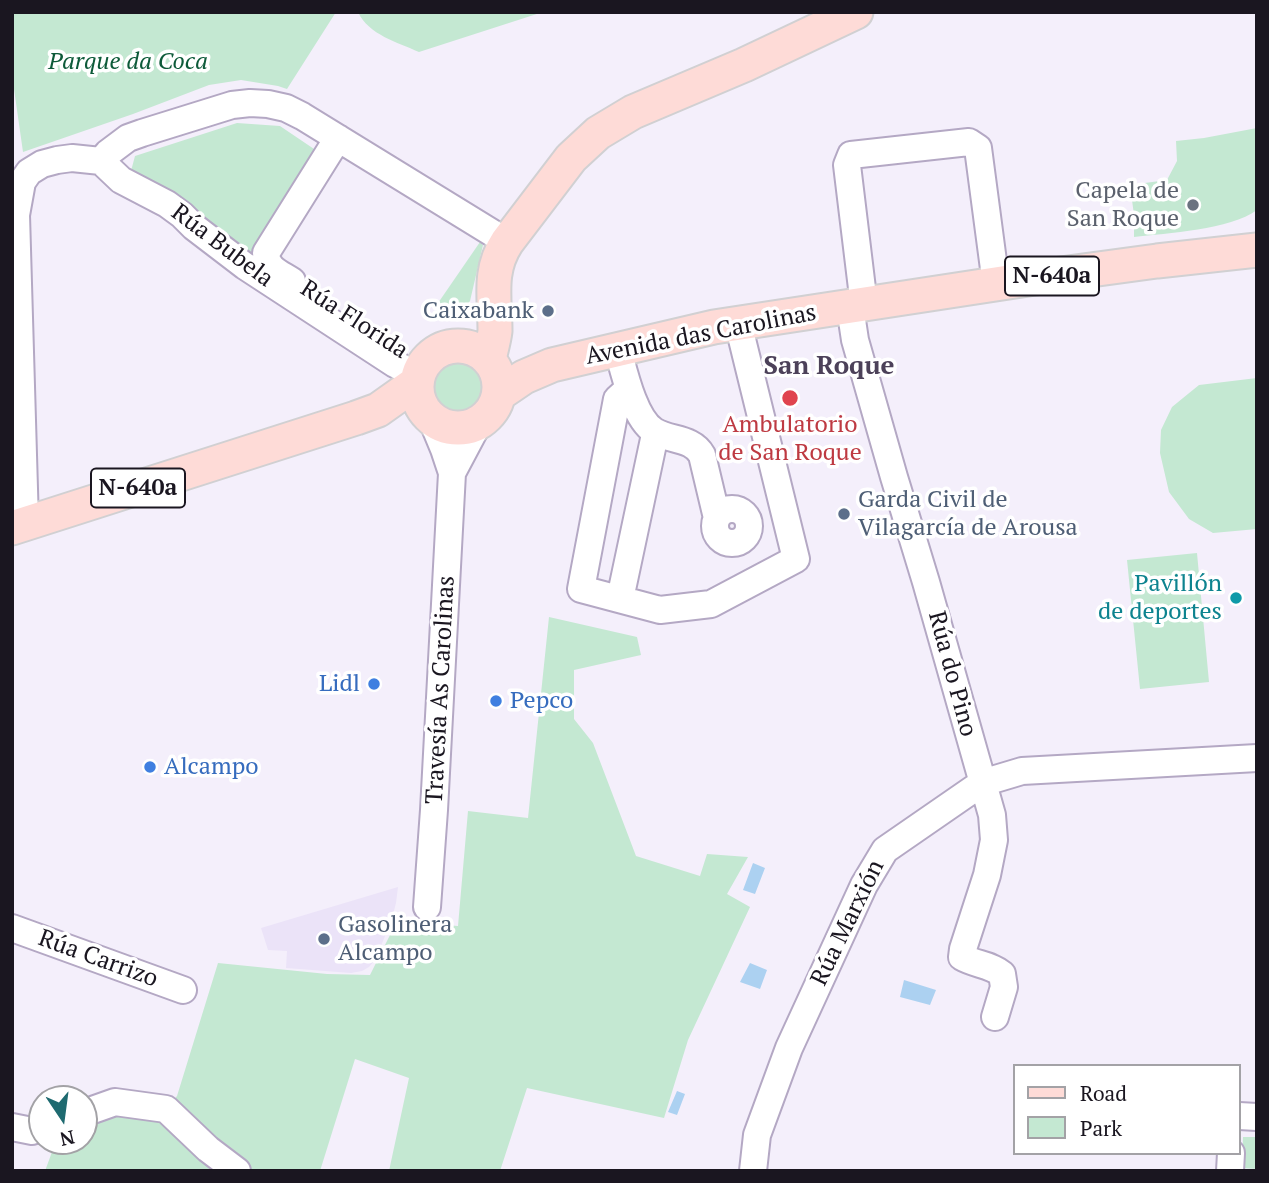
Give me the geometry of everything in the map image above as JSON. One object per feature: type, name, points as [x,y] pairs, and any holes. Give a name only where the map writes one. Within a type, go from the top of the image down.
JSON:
[{"type":"main road","points":[[427,384],[478,312],[507,242],[571,158],[598,133],[633,112],[744,65],[856,12]]},
{"type":"main road","name":"N-640a","points":[[857,306],[1251,246]]},
{"type":"main road","points":[[493,280],[494,363],[543,362]]},
{"type":"main road","name":"Avenida das Carolinas","points":[[543,362],[618,350],[738,323],[857,306]]},
{"type":"main road","name":"N-640a","points":[[19,525],[379,410],[427,384],[471,347],[494,363],[524,377],[543,362]]},
{"type":"main road","name":"N-640a","points":[[427,384],[441,425],[464,428],[478,424],[495,405],[494,363]]},
{"type":"street","points":[[19,525],[17,179],[42,164],[72,158],[101,161],[118,145],[142,133],[232,105],[268,104],[286,108],[338,138],[507,242]]},
{"type":"street","name":"Rúa Florida","points":[[338,138],[266,253],[266,260],[269,266],[403,353],[427,384]]},
{"type":"street","name":"Rúa do Pino","points":[[995,1017],[1004,987],[1002,974],[993,967],[972,963],[962,957],[987,875],[993,840],[992,815],[852,325],[857,306],[847,165],[851,155],[970,142],[978,149],[996,284]]},
{"type":"street","name":"Rúa Bubela","points":[[101,161],[121,180],[174,210],[245,266],[427,384]]},
{"type":"street","points":[[628,389],[617,399],[581,589],[660,610],[711,604],[796,559],[738,323]]},
{"type":"street","points":[[618,350],[628,389],[645,423],[654,430],[692,443],[699,449],[717,517],[715,529],[721,539],[737,542],[748,530],[786,517]]},
{"type":"street","points":[[427,384],[452,473]]},
{"type":"street","points":[[452,473],[478,424]]},
{"type":"street","points":[[620,599],[654,430]]},
{"type":"street","name":"Travesía As Carolinas","points":[[427,907],[452,473]]},
{"type":"street","name":"Rúa Marxión","points":[[753,1171],[757,1135],[789,1048],[864,885],[885,850],[982,783],[1023,771],[1257,758]]},
{"type":"street","name":"Rúa Carrizo","points":[[12,928],[183,990]]},
{"type":"street","points":[[98,1108],[115,1102],[166,1109],[208,1149],[237,1171]]},
{"type":"shaded area","name":"Gasolinera Alcampo","points":[[398,887],[391,922],[375,960],[362,971],[351,973],[286,968],[287,951],[268,950],[261,928]]},
{"type":"green space","name":"Parque da Coca","points":[[12,12],[336,12],[287,89],[241,80],[209,85],[23,152],[12,75]]},
{"type":"green space","points":[[358,12],[543,12],[419,52],[376,32]]},
{"type":"green space","points":[[237,123],[280,126],[317,151],[251,261],[131,171],[135,156]]},
{"type":"green space","points":[[1257,128],[1257,210],[1245,217],[1215,226],[1134,237],[1130,185],[1167,180],[1177,161],[1176,141]]},
{"type":"green space","points":[[480,242],[483,245],[470,301],[460,314],[441,319],[436,306]]},
{"type":"green space","points":[[451,358],[463,358],[473,362],[481,370],[485,386],[481,402],[473,410],[463,414],[451,414],[441,410],[433,402],[429,392],[429,380],[433,370],[441,362]]},
{"type":"green space","points":[[1257,378],[1257,529],[1213,533],[1189,519],[1169,492],[1160,453],[1161,430],[1172,407],[1199,385]]},
{"type":"green space","points":[[1197,553],[1209,682],[1140,689],[1127,560]]},
{"type":"green space","points":[[549,617],[637,637],[641,655],[574,670],[574,719],[593,743],[636,856],[700,876],[707,854],[748,857],[727,894],[750,907],[688,1040],[664,1118],[527,1088],[500,1171],[389,1171],[409,1078],[355,1059],[320,1171],[45,1171],[51,1155],[98,1155],[98,1112],[166,1109],[177,1096],[218,963],[327,974],[370,975],[397,921],[458,926],[468,811],[528,818]]},
{"type":"green space","points":[[1243,1137],[1257,1137],[1257,1169],[1242,1168]]},
{"type":"water","points":[[753,863],[765,868],[755,894],[743,890]]},
{"type":"water","points":[[750,963],[767,970],[760,989],[740,982]]},
{"type":"water","points":[[904,980],[936,990],[930,1005],[900,997]]},
{"type":"water","points":[[677,1091],[685,1094],[677,1115],[668,1112]]},
{"type":"place","name":"Capela de San Roque","points":[[1193,205]]},
{"type":"place","name":"Caixabank","points":[[548,311]]},
{"type":"place","name":"Ambulatorio de San Roque","points":[[790,398]]},
{"type":"place","name":"Garda Civil de Vilagarcía de Arousa","points":[[844,514]]},
{"type":"place","name":"Pavillón de deportes","points":[[1236,598]]},
{"type":"place","name":"Lidl","points":[[374,684]]},
{"type":"place","name":"Pepco","points":[[496,701]]},
{"type":"place","name":"Alcampo","points":[[150,767]]},
{"type":"place","name":"Gasolinera Alcampo","points":[[324,939]]},
{"type":"district","name":"San Roque","points":[[829,367]]}]
